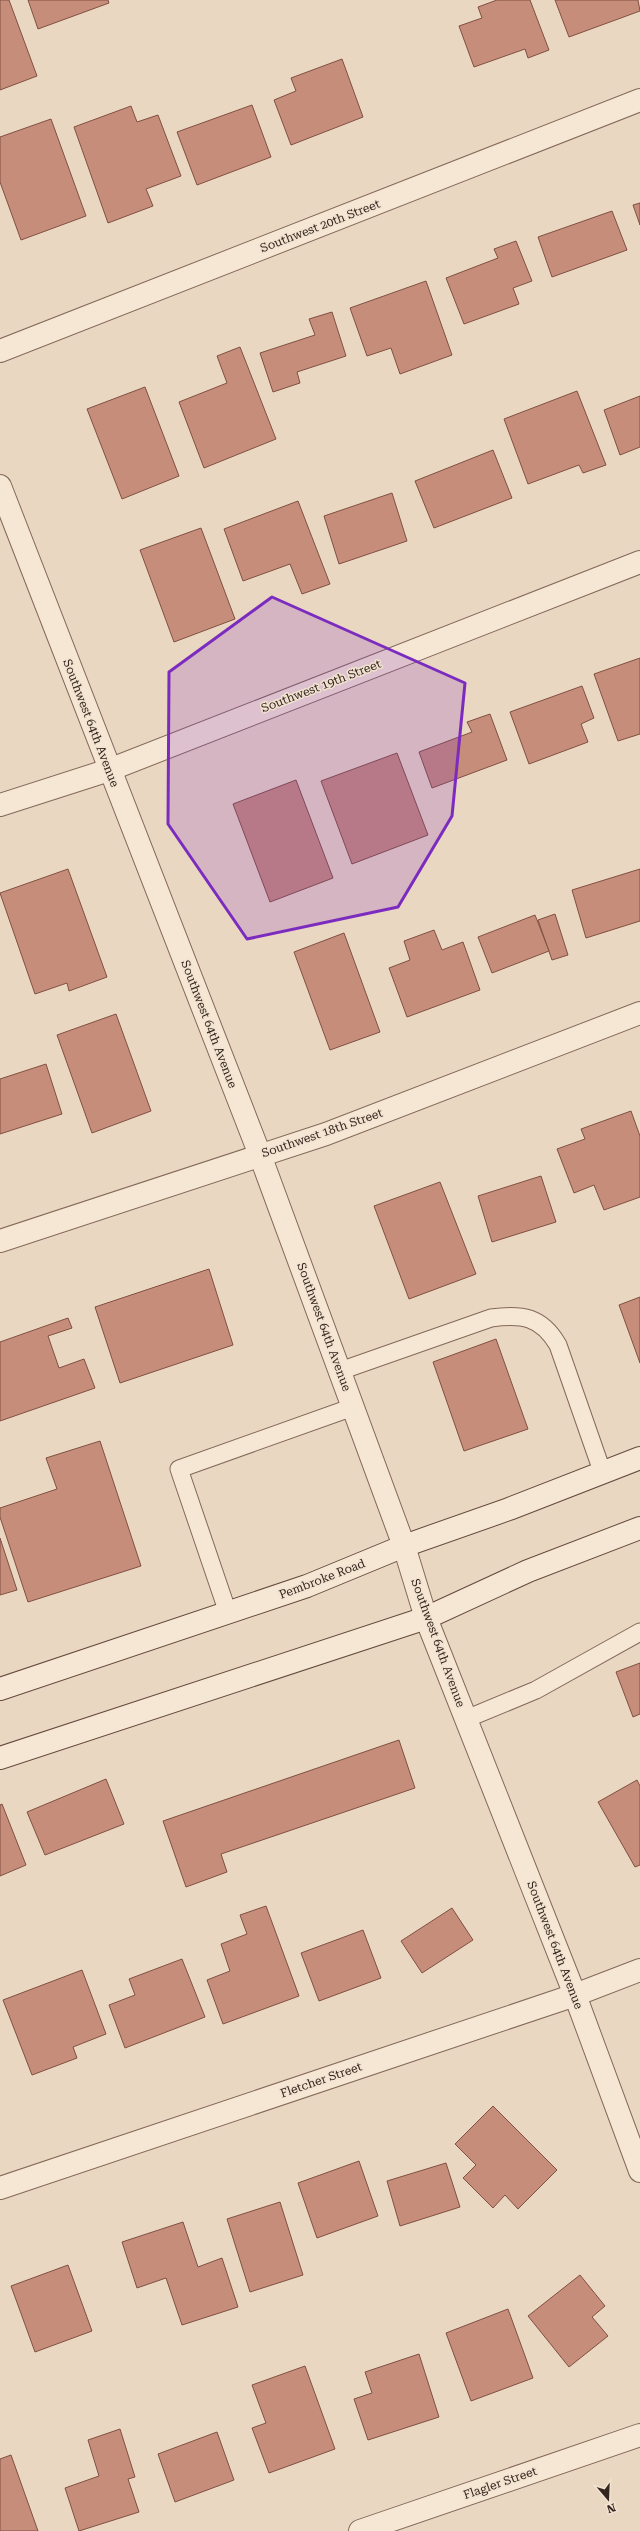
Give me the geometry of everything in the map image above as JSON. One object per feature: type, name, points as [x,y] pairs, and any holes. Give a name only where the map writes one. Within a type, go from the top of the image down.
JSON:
[{"type":"street","name":"Southwest 20th Street","points":[[0,351],[640,100]]},
{"type":"street","name":"Southwest 64th Avenue","points":[[0,486],[109,770],[260,1155],[404,1546],[426,1618],[575,1995],[640,2170]]},
{"type":"street","name":"Southwest 19th Street","points":[[0,805],[109,770],[640,562]]},
{"type":"street","name":"Southwest 18th Street","points":[[0,1241],[326,1134],[640,1014]]},
{"type":"street","name":"Pembroke Road","points":[[0,1689],[307,1586],[404,1546],[603,1474],[640,1458]]},
{"type":"street","points":[[0,1758],[426,1618],[528,1571],[638,1533]]},
{"type":"street","name":"Fletcher Street","points":[[0,2188],[575,1995],[640,1970]]},
{"type":"street","name":"Flagler Street","points":[[360,2531],[640,2435]]},
{"type":"lane","points":[[340,1371],[491,1318],[511,1316],[537,1322],[546,1328],[558,1345],[603,1474]]},
{"type":"lane","points":[[228,1613],[179,1469],[353,1407]]},
{"type":"lane","points":[[466,1719],[536,1690],[640,1632]]},
{"type":"highlighted area","points":[[272,597],[465,683],[452,816],[398,907],[247,939],[168,824],[169,672]]},
{"type":"building","points":[[0,0],[9,0],[37,76],[0,90]]},
{"type":"building","points":[[28,0],[108,0],[109,3],[38,29]]},
{"type":"building","points":[[497,0],[530,0],[549,50],[528,58],[525,49],[474,67],[459,26],[482,18],[478,7]]},
{"type":"building","points":[[555,0],[638,0],[640,11],[569,37]]},
{"type":"building","points":[[342,59],[363,117],[291,145],[274,100],[296,91],[291,78]]},
{"type":"building","points":[[252,105],[271,157],[197,185],[177,132]]},
{"type":"building","points":[[131,106],[137,122],[158,115],[181,176],[146,189],[153,206],[108,223],[74,127]]},
{"type":"building","points":[[51,119],[86,216],[21,240],[0,182],[0,137]]},
{"type":"building","points":[[640,203],[640,225],[633,205]]},
{"type":"building","points":[[612,211],[627,250],[552,277],[538,237]]},
{"type":"building","points":[[516,241],[532,281],[513,288],[519,304],[464,324],[446,278],[498,258],[494,249]]},
{"type":"building","points":[[426,281],[452,355],[400,374],[391,348],[367,356],[350,308]]},
{"type":"building","points":[[332,312],[346,356],[297,372],[300,383],[273,392],[260,353],[315,335],[309,319]]},
{"type":"building","points":[[240,347],[276,439],[204,468],[179,402],[227,383],[217,356]]},
{"type":"building","points":[[145,387],[179,476],[122,499],[87,409]]},
{"type":"building","points":[[577,391],[606,465],[583,473],[579,465],[528,484],[504,419]]},
{"type":"building","points":[[640,396],[640,447],[620,455],[604,410]]},
{"type":"building","points":[[493,450],[512,498],[434,528],[415,481]]},
{"type":"building","points":[[392,493],[407,541],[339,564],[324,516]]},
{"type":"building","points":[[298,501],[330,584],[302,594],[290,564],[243,581],[224,529]]},
{"type":"building","points":[[201,528],[235,619],[174,642],[140,550]]},
{"type":"building","points":[[640,658],[640,734],[618,741],[594,674]]},
{"type":"building","points":[[582,686],[594,718],[581,724],[588,742],[529,764],[510,712]]},
{"type":"building","points":[[490,714],[507,760],[432,788],[419,752],[472,732],[467,722]]},
{"type":"building","points":[[397,753],[428,835],[352,864],[321,781]]},
{"type":"building","points":[[296,780],[333,878],[270,902],[233,804]]},
{"type":"building","points":[[68,869],[107,977],[69,991],[67,983],[35,994],[0,893]]},
{"type":"building","points":[[640,869],[640,921],[586,938],[572,890]]},
{"type":"building","points":[[555,914],[568,955],[552,960],[538,920]]},
{"type":"building","points":[[535,915],[549,951],[492,973],[478,937]]},
{"type":"building","points":[[434,930],[442,950],[463,942],[480,990],[407,1017],[389,968],[410,960],[404,941]]},
{"type":"building","points":[[344,933],[380,1032],[330,1050],[294,952]]},
{"type":"building","points":[[116,1014],[151,1111],[92,1133],[57,1035]]},
{"type":"building","points":[[46,1064],[62,1114],[0,1134],[0,1079]]},
{"type":"building","points":[[631,1111],[640,1136],[640,1197],[604,1210],[594,1185],[574,1193],[557,1149],[585,1139],[581,1129]]},
{"type":"building","points":[[541,1176],[556,1222],[492,1242],[478,1196]]},
{"type":"building","points":[[440,1182],[476,1274],[409,1299],[374,1206]]},
{"type":"building","points":[[209,1269],[233,1345],[120,1383],[95,1307]]},
{"type":"building","points":[[640,1297],[640,1363],[619,1305]]},
{"type":"building","points":[[68,1318],[72,1328],[48,1336],[59,1368],[84,1359],[95,1388],[0,1421],[0,1342]]},
{"type":"building","points":[[496,1339],[528,1429],[464,1451],[433,1362]]},
{"type":"building","points":[[100,1441],[141,1566],[28,1602],[0,1517],[0,1508],[57,1489],[46,1458]]},
{"type":"building","points":[[0,1538],[17,1590],[0,1595]]},
{"type":"building","points":[[640,1663],[640,1714],[633,1717],[616,1672]]},
{"type":"building","points":[[399,1740],[415,1788],[221,1854],[227,1872],[186,1887],[163,1821]]},
{"type":"building","points":[[106,1779],[124,1824],[45,1855],[27,1812]]},
{"type":"building","points":[[637,1780],[640,1786],[640,1865],[635,1867],[598,1802]]},
{"type":"building","points":[[2,1804],[26,1865],[0,1876],[0,1805]]},
{"type":"building","points":[[266,1906],[299,1996],[223,2024],[207,1980],[230,1971],[221,1944],[247,1934],[240,1915]]},
{"type":"building","points":[[452,1908],[473,1940],[422,1973],[401,1941]]},
{"type":"building","points":[[363,1930],[381,1978],[319,2001],[301,1953]]},
{"type":"building","points":[[182,1959],[205,2017],[125,2048],[109,2005],[135,1995],[129,1979]]},
{"type":"building","points":[[82,1970],[106,2034],[73,2047],[77,2058],[32,2075],[3,2000]]},
{"type":"building","points":[[493,2106],[557,2170],[518,2209],[505,2195],[493,2208],[463,2178],[476,2165],[455,2144]]},
{"type":"building","points":[[359,2161],[378,2216],[317,2238],[298,2183]]},
{"type":"building","points":[[446,2163],[460,2207],[400,2226],[387,2181]]},
{"type":"building","points":[[280,2202],[303,2275],[250,2292],[227,2219]]},
{"type":"building","points":[[183,2222],[198,2267],[222,2258],[238,2307],[182,2325],[166,2278],[137,2288],[122,2242]]},
{"type":"building","points":[[68,2265],[92,2331],[35,2352],[11,2286]]},
{"type":"building","points":[[580,2275],[605,2306],[592,2317],[608,2336],[569,2367],[528,2316]]},
{"type":"building","points":[[508,2309],[533,2378],[471,2401],[446,2333]]},
{"type":"building","points":[[419,2354],[439,2417],[368,2440],[354,2399],[372,2393],[365,2372]]},
{"type":"building","points":[[305,2366],[335,2449],[269,2473],[252,2428],[266,2423],[252,2385]]},
{"type":"building","points":[[120,2429],[135,2477],[128,2479],[139,2512],[79,2531],[65,2488],[99,2476],[88,2440]]},
{"type":"building","points":[[217,2432],[234,2480],[175,2502],[158,2454]]},
{"type":"building","points":[[11,2455],[38,2531],[0,2531],[0,2459]]}]
